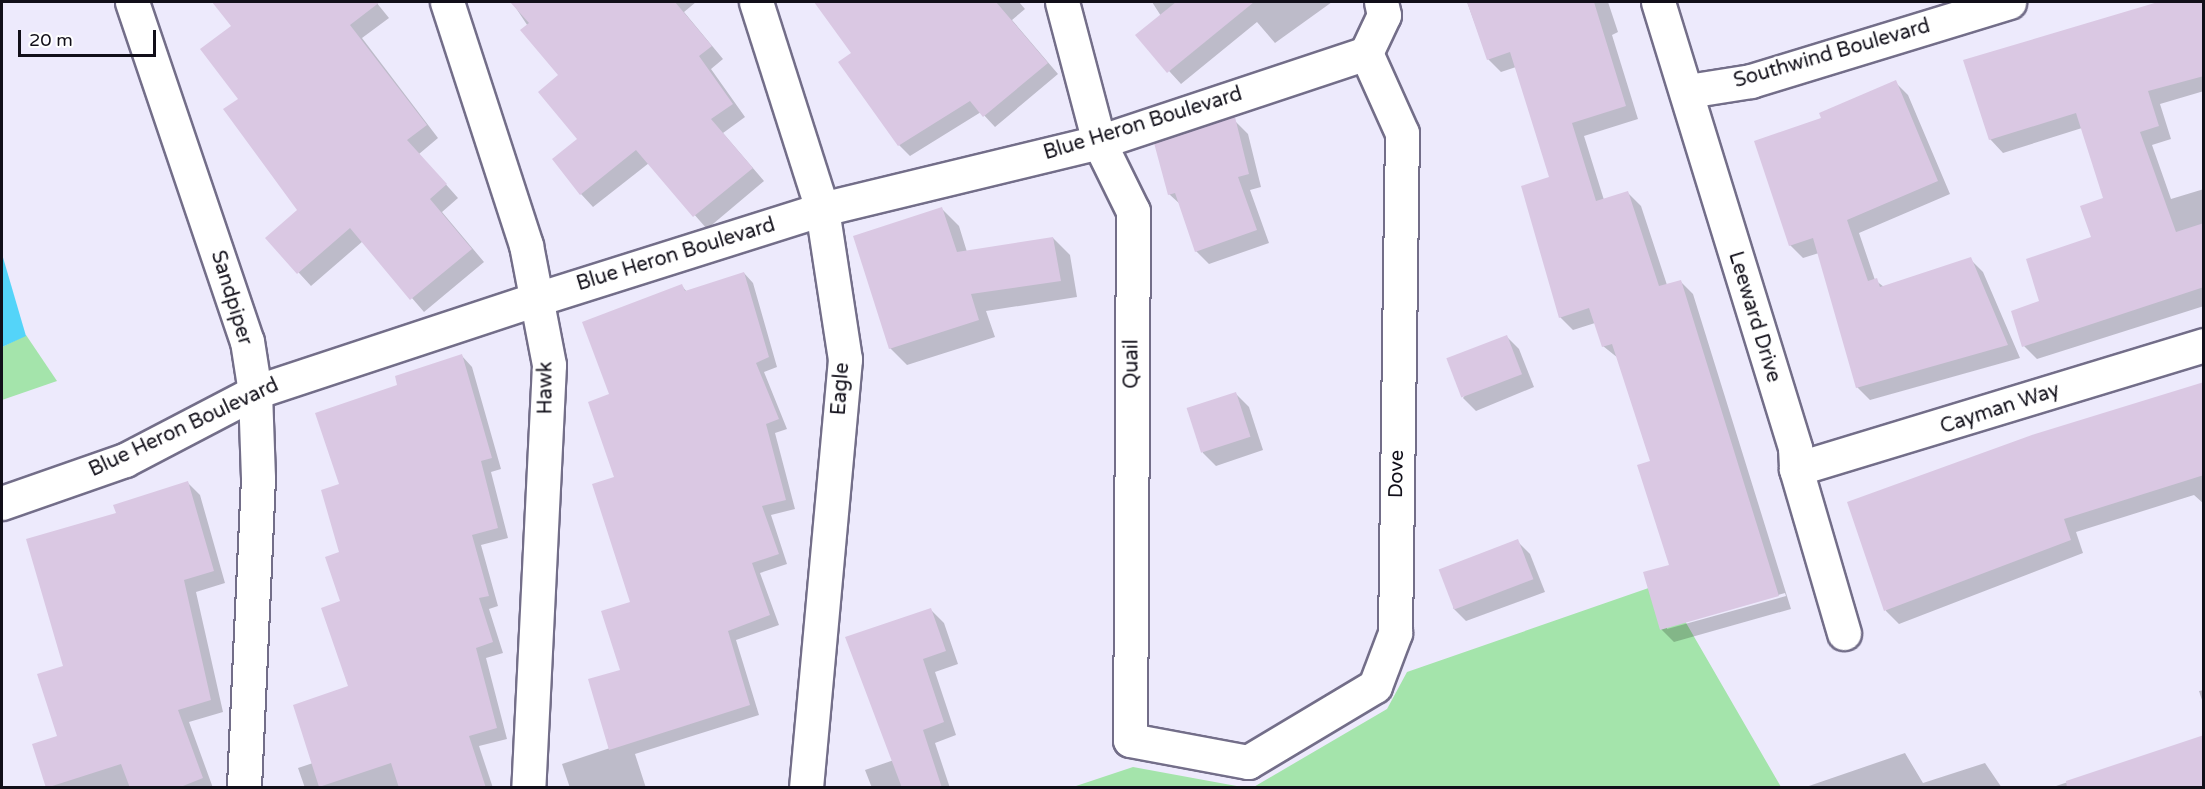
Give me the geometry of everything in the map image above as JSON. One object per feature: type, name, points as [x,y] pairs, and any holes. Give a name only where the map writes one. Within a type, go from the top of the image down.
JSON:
[{"type":"street","name":"Sandpiper","points":[[132,2],[247,341],[255,392],[258,478],[244,788]]},
{"type":"street","name":"Hawk","points":[[447,2],[526,245],[549,365],[528,788]]},
{"type":"street","name":"Eagle","points":[[756,2],[822,210],[844,359],[806,788]]},
{"type":"street","name":"Quail","points":[[1062,2],[1099,142],[1133,211],[1130,740]]},
{"type":"street","points":[[1366,53],[1384,15],[1382,2]]},
{"type":"street","name":"Leeward Drive","points":[[1658,2],[1688,91],[1694,126],[1795,447],[1796,469],[1844,633]]},
{"type":"street","name":"Southwind Boulevard","points":[[1688,91],[1751,81],[2009,2]]},
{"type":"street","name":"Blue Heron Boulevard","points":[[2,503],[125,460],[255,392],[537,299],[822,210],[1099,142],[1366,53]]},
{"type":"street","name":"Dove","points":[[1130,740],[1248,762],[1375,686],[1395,633],[1402,133],[1366,53]]},
{"type":"street","name":"Cayman Way","points":[[1796,469],[2204,345]]},
{"type":"green space","points":[[26,335],[57,381],[2,400],[2,347]]},
{"type":"green space","points":[[1663,583],[1781,787],[1252,788],[1387,709],[1407,672]]},
{"type":"green space","points":[[1133,767],[1242,787],[1073,787]]},
{"type":"water","points":[[2,254],[26,336],[2,347]]},
{"type":"building","points":[[212,2],[380,2],[350,25],[427,125],[407,140],[447,184],[430,199],[472,249],[410,300],[350,228],[297,274],[265,238],[297,210],[223,109],[238,99],[200,49],[231,26]]},
{"type":"building","points":[[510,2],[675,2],[712,46],[699,56],[733,104],[711,119],[753,168],[693,217],[636,150],[580,195],[552,159],[577,139],[538,92],[558,75],[520,30],[529,23]]},
{"type":"building","points":[[814,2],[996,2],[1048,63],[983,117],[970,101],[898,146],[838,62],[851,53]]},
{"type":"building","points":[[1176,2],[1254,2],[1167,73],[1135,35]]},
{"type":"building","points":[[1467,2],[1594,2],[1626,106],[1572,123],[1596,201],[1628,191],[1659,286],[1681,280],[1779,596],[1660,630],[1643,572],[1669,565],[1637,465],[1650,461],[1612,344],[1602,347],[1589,308],[1559,318],[1521,186],[1549,177],[1510,52],[1487,60]]},
{"type":"building","points":[[2158,2],[2204,2],[2204,76],[2148,91],[2159,126],[2140,132],[2176,232],[2204,223],[2204,287],[2022,347],[2011,311],[2039,301],[2026,259],[2091,237],[2080,206],[2103,198],[2076,113],[1989,140],[1963,60]]},
{"type":"building","points":[[1896,80],[1938,181],[1847,220],[1868,281],[1877,278],[1880,287],[1971,257],[2008,345],[1856,388],[1813,238],[1789,246],[1754,141],[1821,118],[1819,113]]},
{"type":"building","points":[[1235,117],[1249,174],[1238,177],[1257,230],[1195,252],[1175,193],[1168,195],[1154,143]]},
{"type":"building","points":[[942,207],[957,252],[1053,237],[1061,281],[971,294],[979,320],[889,349],[853,236]]},
{"type":"building","points":[[744,272],[769,357],[756,363],[779,419],[766,424],[786,500],[762,506],[779,554],[752,563],[770,615],[728,631],[750,705],[609,750],[588,679],[620,670],[601,611],[630,602],[592,484],[614,477],[588,402],[609,394],[582,322],[682,284],[685,291]]},
{"type":"building","points":[[1507,335],[1522,374],[1461,398],[1446,358]]},
{"type":"building","points":[[462,354],[492,458],[481,461],[498,528],[472,535],[489,596],[479,598],[493,642],[476,648],[497,728],[469,736],[486,788],[399,788],[391,763],[319,787],[293,705],[348,686],[321,608],[340,601],[325,557],[339,552],[321,490],[339,484],[315,413],[397,385],[395,376]]},
{"type":"building","points":[[2204,382],[2204,475],[2064,519],[2071,540],[1884,611],[1847,502],[2035,434]]},
{"type":"building","points":[[1236,392],[1251,437],[1201,453],[1187,408]]},
{"type":"building","points":[[188,481],[214,571],[184,580],[211,700],[178,710],[203,778],[178,788],[130,788],[121,764],[46,788],[32,744],[57,736],[37,674],[63,666],[26,539],[116,513],[113,505]]},
{"type":"building","points":[[1518,539],[1533,579],[1454,610],[1439,569]]},
{"type":"building","points":[[931,608],[946,651],[923,659],[944,722],[923,730],[942,788],[902,788],[845,637]]},
{"type":"building","points":[[2204,735],[2204,788],[2067,788],[2066,781]]}]
